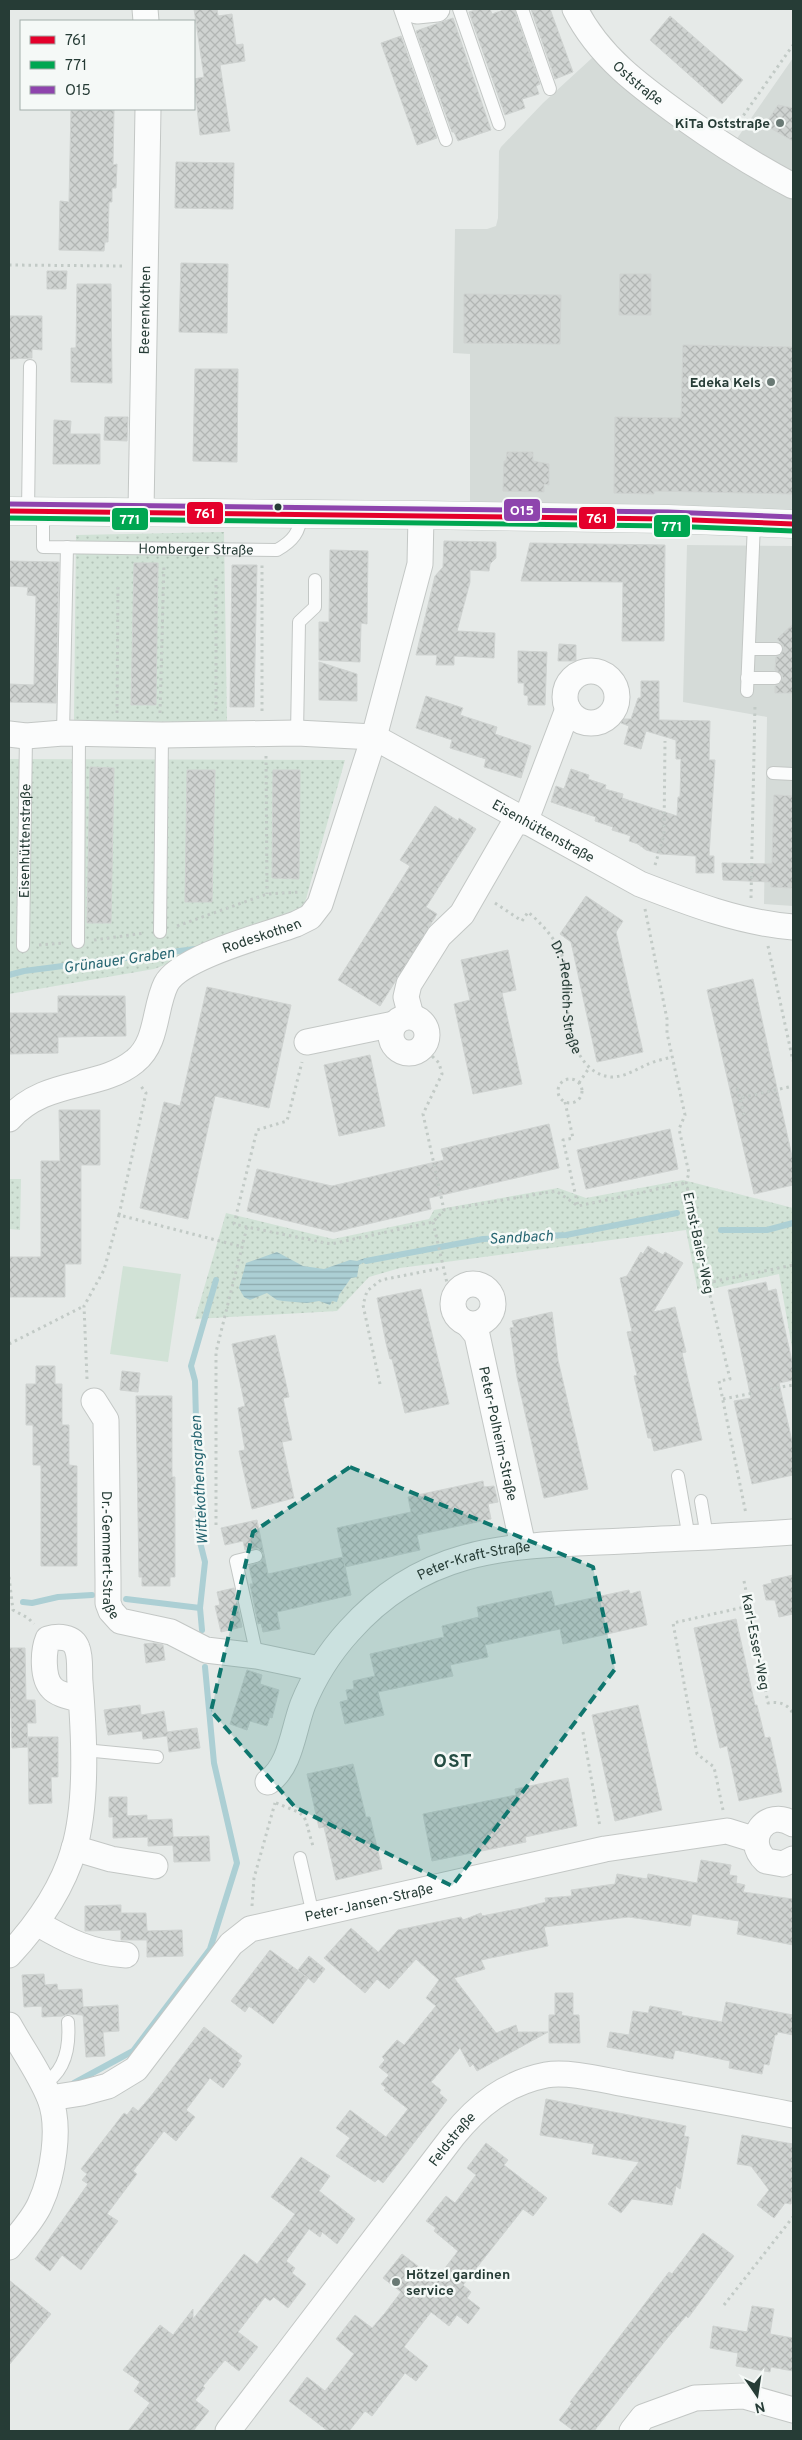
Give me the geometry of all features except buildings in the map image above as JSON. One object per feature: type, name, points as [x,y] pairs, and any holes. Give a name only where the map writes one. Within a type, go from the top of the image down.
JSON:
[{"type":"main road","points":[[27,511],[668,519],[793,524]]},
{"type":"street","points":[[410,9],[417,11],[437,9]]},
{"type":"street","name":"Oststraße","points":[[575,9],[594,40],[609,58],[639,84],[730,150],[793,186]]},
{"type":"street","name":"Beerenkothen","points":[[141,511],[148,110]]},
{"type":"street","name":"Rodeskothen","points":[[9,1119],[20,1106],[59,1087],[114,1072],[136,1061],[149,1042],[166,983],[186,964],[296,924],[310,916],[320,904],[374,737],[420,564],[422,515]]},
{"type":"street","points":[[402,1020],[409,984],[439,936],[462,914],[522,820],[568,709]]},
{"type":"street","name":"Eisenhüttenstraße","points":[[17,735],[117,734],[161,723],[216,734],[264,723],[297,733],[374,737],[643,886],[684,902],[757,921],[793,927]]},
{"type":"street","points":[[307,1042],[402,1020],[419,1019],[425,1026],[428,1035],[424,1047]]},
{"type":"street","points":[[455,1294],[466,1286],[474,1284],[487,1290],[491,1296],[493,1304],[489,1316],[479,1324],[468,1324]]},
{"type":"street","name":"Peter-Polheim-Straße","points":[[455,1294],[454,1311],[458,1318],[468,1324],[477,1335],[523,1546]]},
{"type":"street","name":"Dr.-Gemmert-Straße","points":[[94,1401],[106,1420],[108,1603],[111,1611],[120,1621],[171,1632],[206,1650],[257,1656],[319,1669]]},
{"type":"street","name":"Peter-Kraft-Straße","points":[[272,1792],[302,1705],[319,1669],[349,1632],[380,1600],[430,1570],[475,1554],[523,1546],[793,1532]]},
{"type":"street","points":[[9,1955],[37,1923],[56,1892],[74,1848],[83,1777],[84,1750],[77,1647],[69,1639],[58,1636],[48,1639]]},
{"type":"street","points":[[793,1824],[784,1820],[768,1821],[762,1826],[756,1840],[757,1848],[766,1861],[783,1864],[793,1859]]},
{"type":"street","name":"Peter-Jansen-Straße","points":[[46,2092],[108,2086],[136,2069],[231,1944],[250,1929],[605,1848],[727,1832],[756,1840]]},
{"type":"street","points":[[74,1848],[111,1859],[155,1866]]},
{"type":"street","points":[[37,1923],[68,1941],[88,1949],[106,1954],[126,1955]]},
{"type":"street","points":[[9,2025],[46,2092],[55,2139],[48,2184],[40,2204],[30,2222],[9,2247]]},
{"type":"street","name":"Feldstraße","points":[[228,2431],[453,2136],[470,2116],[490,2098],[520,2082],[548,2075],[586,2077],[793,2115]]},
{"type":"street","points":[[632,2431],[643,2417],[695,2398],[744,2396],[793,2410]]},
{"type":"lane","points":[[400,9],[446,140]]},
{"type":"lane","points":[[459,9],[499,124]]},
{"type":"lane","points":[[522,9],[550,89]]},
{"type":"lane","points":[[27,511],[30,366]]},
{"type":"lane","name":"Homberger Straße","points":[[27,511],[43,547],[277,550],[290,543],[298,532],[301,514]]},
{"type":"lane","points":[[754,523],[747,684],[775,678]]},
{"type":"lane","points":[[67,547],[78,942]]},
{"type":"lane","points":[[297,733],[298,622],[315,607],[315,580]]},
{"type":"lane","points":[[749,649],[776,649]]},
{"type":"lane","points":[[160,932],[161,723]]},
{"type":"lane","name":"Eisenhüttenstraße","points":[[17,735],[23,946]]},
{"type":"lane","points":[[773,773],[793,774]]},
{"type":"lane","points":[[678,1476],[698,1537]]},
{"type":"lane","points":[[698,1537],[701,1500]]},
{"type":"lane","points":[[256,1556],[236,1561],[257,1656]]},
{"type":"lane","points":[[84,1750],[157,1757]]},
{"type":"lane","points":[[300,1858],[314,1915]]},
{"type":"lane","points":[[46,2092],[63,2063],[68,2042],[68,2022]]},
{"type":"path","points":[[741,119],[793,45]]},
{"type":"path","points":[[9,265],[145,266]]},
{"type":"path","points":[[161,723],[164,548]]},
{"type":"path","points":[[262,549],[267,894]]},
{"type":"path","points":[[216,575],[216,734]]},
{"type":"path","points":[[117,734],[118,585]]},
{"type":"path","points":[[747,684],[755,706],[757,921],[793,1060]]},
{"type":"path","points":[[643,886],[664,835],[665,741]]},
{"type":"path","name":"Ernst-Baier-Weg","points":[[643,886],[667,1019],[667,1033],[685,1115],[679,1129],[689,1173],[686,1183],[705,1258],[703,1266],[730,1379],[719,1381],[750,1535]]},
{"type":"path","name":"Dr.-Redlich-Straße","points":[[476,890],[522,921],[528,912],[550,935],[561,954],[564,964],[567,1020],[571,1041],[589,1068],[605,1076],[613,1077],[635,1072],[645,1065],[672,1056]]},
{"type":"path","points":[[307,1042],[287,1121],[257,1130],[234,1224],[331,1244],[433,1222],[444,1210],[556,1191],[578,1206],[686,1183]]},
{"type":"path","points":[[424,1047],[439,1063],[442,1074],[423,1114],[444,1210]]},
{"type":"path","points":[[94,1401],[87,1383],[84,1306],[104,1270],[119,1215],[146,1093],[127,1066]]},
{"type":"path","points":[[579,1083],[589,1068]]},
{"type":"path","points":[[564,1102],[575,1103],[580,1099],[582,1090],[579,1083],[570,1079],[561,1083],[558,1094],[564,1102],[573,1138],[563,1140],[578,1206]]},
{"type":"path","points":[[740,1098],[793,1086]]},
{"type":"path","points":[[737,1088],[744,1115]]},
{"type":"path","points":[[119,1215],[243,1247]]},
{"type":"path","points":[[433,1222],[442,1268],[447,1283],[455,1294]]},
{"type":"path","points":[[216,1526],[216,1352],[247,1227]]},
{"type":"path","points":[[707,1283],[793,1265]]},
{"type":"path","points":[[380,1384],[363,1305],[368,1291],[381,1280],[442,1268]]},
{"type":"path","points":[[9,1344],[84,1306]]},
{"type":"path","points":[[770,1389],[793,1385]]},
{"type":"path","points":[[723,1399],[753,1393]]},
{"type":"path","points":[[9,1577],[11,1610],[28,1618],[48,1639]]},
{"type":"path","name":"Karl-Esser-Weg","points":[[744,1581],[768,1703],[776,1702],[787,1706],[793,1714]]},
{"type":"path","points":[[727,1832],[714,1767],[697,1754],[673,1623],[749,1606]]},
{"type":"path","points":[[583,1732],[605,1848]]},
{"type":"path","points":[[250,1929],[254,1878],[272,1792],[300,1811],[307,1820],[313,1848],[300,1858]]},
{"type":"path","points":[[724,2305],[792,2217]]},
{"type":"highlighted area","points":[[350,1467],[593,1567],[615,1669],[452,1886],[295,1807],[211,1711],[253,1532]]},
{"type":"shaded area","points":[[592,58],[609,58],[729,150],[793,58],[793,524],[470,516],[470,354],[453,353],[455,229],[487,229],[496,226],[498,218],[499,151],[501,147],[543,103]]},
{"type":"shaded area","points":[[687,545],[793,546],[793,906],[764,904],[767,717],[683,702]]},
{"type":"green space","points":[[224,532],[227,722],[74,721],[76,535]]},
{"type":"green space","points":[[9,759],[345,760],[302,913],[154,969],[9,994]]},
{"type":"green space","points":[[9,1179],[21,1179],[20,1230],[9,1229]]},
{"type":"green space","points":[[683,1180],[793,1208],[793,1353],[779,1274],[698,1292],[686,1230],[400,1268],[369,1277],[337,1311],[195,1319],[226,1213],[333,1239],[429,1219],[434,1210],[558,1188],[586,1198]]},
{"type":"green space","points":[[123,1266],[181,1274],[168,1362],[110,1354]]},
{"type":"water","points":[[277,1252],[303,1266],[324,1269],[350,1260],[357,1261],[365,1258],[366,1261],[359,1265],[357,1277],[351,1278],[339,1295],[337,1302],[332,1301],[330,1305],[319,1301],[307,1303],[277,1300],[267,1293],[250,1300],[244,1297],[239,1288],[246,1263]]},
{"type":"waterway","name":"Grünauer Graben","points":[[9,975],[24,971],[195,949]]},
{"type":"waterway","name":"Sandbach","points":[[366,1261],[483,1239],[566,1235],[677,1213]]},
{"type":"waterway","name":"Sandbach","points":[[721,1230],[767,1230],[793,1223]]},
{"type":"waterway","name":"Wittekothensgraben","points":[[126,1599],[200,1608],[205,1562],[199,1538],[195,1381],[191,1366],[216,1280]]},
{"type":"waterway","name":"Wittekothensgraben","points":[[23,1602],[32,1603],[58,1597],[92,1595]]},
{"type":"waterway","points":[[200,1608],[202,1630]]},
{"type":"waterway","points":[[74,2083],[133,2051],[210,1949],[237,1863],[214,1763],[205,1667]]},
{"type":"transit line","name":"O15","points":[[9,504],[668,512],[793,517]]},
{"type":"transit line","name":"761","points":[[9,511],[668,519],[793,524]]},
{"type":"transit line","name":"771","points":[[9,518],[668,526],[793,531]]},
{"type":"place","name":"KiTa Oststraße","points":[[780,123]]},
{"type":"place","name":"Edeka Kels","points":[[771,382]]},
{"type":"place","name":"Hötzel gardinen service","points":[[396,2282]]},
{"type":"district","name":"OST","points":[[453,1760]]}]
